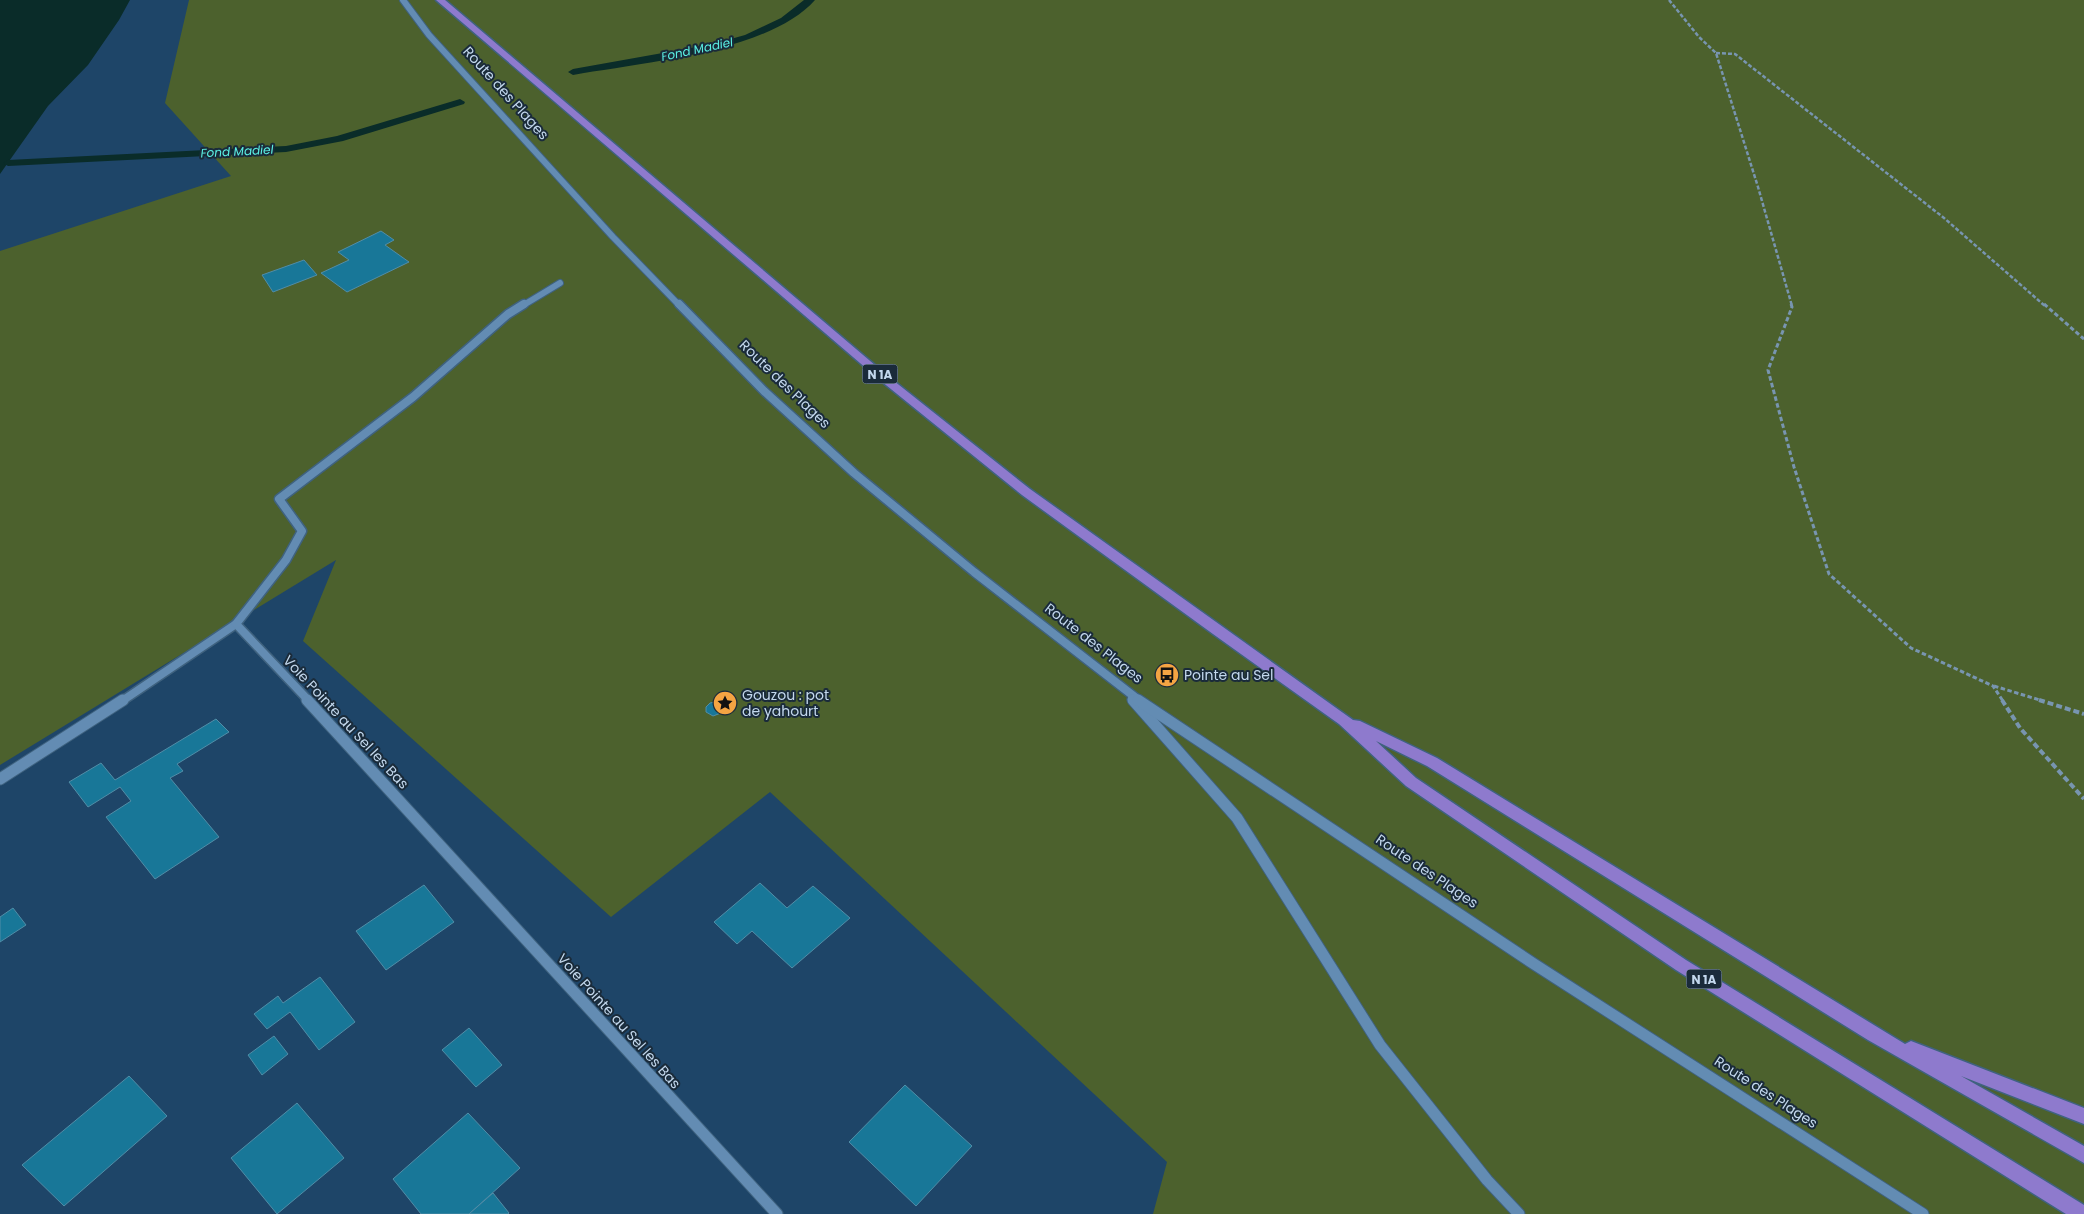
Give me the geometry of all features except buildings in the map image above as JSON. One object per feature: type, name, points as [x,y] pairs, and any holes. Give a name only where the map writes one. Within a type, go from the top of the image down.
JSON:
[{"type":"main road","name":"Route des Plages","points":[[440,0],[885,379],[1026,492],[1217,631],[1344,720],[1411,782],[1681,965],[2082,1214]]},
{"type":"main road","name":"Route des Plages","points":[[1344,720],[1432,762],[1874,1035],[2084,1156]]},
{"type":"main road","points":[[1874,1035],[2084,1116]]},
{"type":"street","name":"Route des Plages","points":[[403,0],[429,35],[613,237],[764,391],[854,474],[974,572],[1124,690],[1534,964],[1923,1214]]},
{"type":"street","points":[[0,779],[107,711],[236,624],[286,560],[302,531],[279,499],[413,397],[508,314],[560,283]]},
{"type":"street","name":"Voie Pointe au Sel les Bas","points":[[236,624],[777,1214]]},
{"type":"street","points":[[1124,690],[1237,818],[1380,1045],[1487,1180],[1519,1214]]},
{"type":"path","points":[[1669,0],[1699,37],[1716,53],[1758,187],[1792,308],[1768,370],[1794,467],[1830,574],[1911,648],[1993,686],[2084,714]]},
{"type":"path","points":[[1716,53],[1735,54],[1866,155],[1944,218],[2084,339]]},
{"type":"path","points":[[1993,686],[2020,728],[2084,799]]},
{"type":"green space","points":[[189,0],[2084,0],[2084,1214],[1153,1214],[1167,1162],[770,792],[611,917],[303,641],[336,560],[0,765],[0,251],[231,176],[165,103]]},
{"type":"shaded area","points":[[0,0],[130,0],[119,20],[88,65],[48,106],[0,174]]},
{"type":"waterway","name":"Fond Madiel","points":[[573,72],[714,47],[748,37],[784,20],[810,0]]},
{"type":"waterway","name":"Fond Madiel","points":[[8,163],[286,149],[339,139],[460,102]]},
{"type":"place","name":"Pointe au Sel","points":[[1167,675]]},
{"type":"place","name":"Gouzou : pot de yahourt","points":[[725,703]]}]
